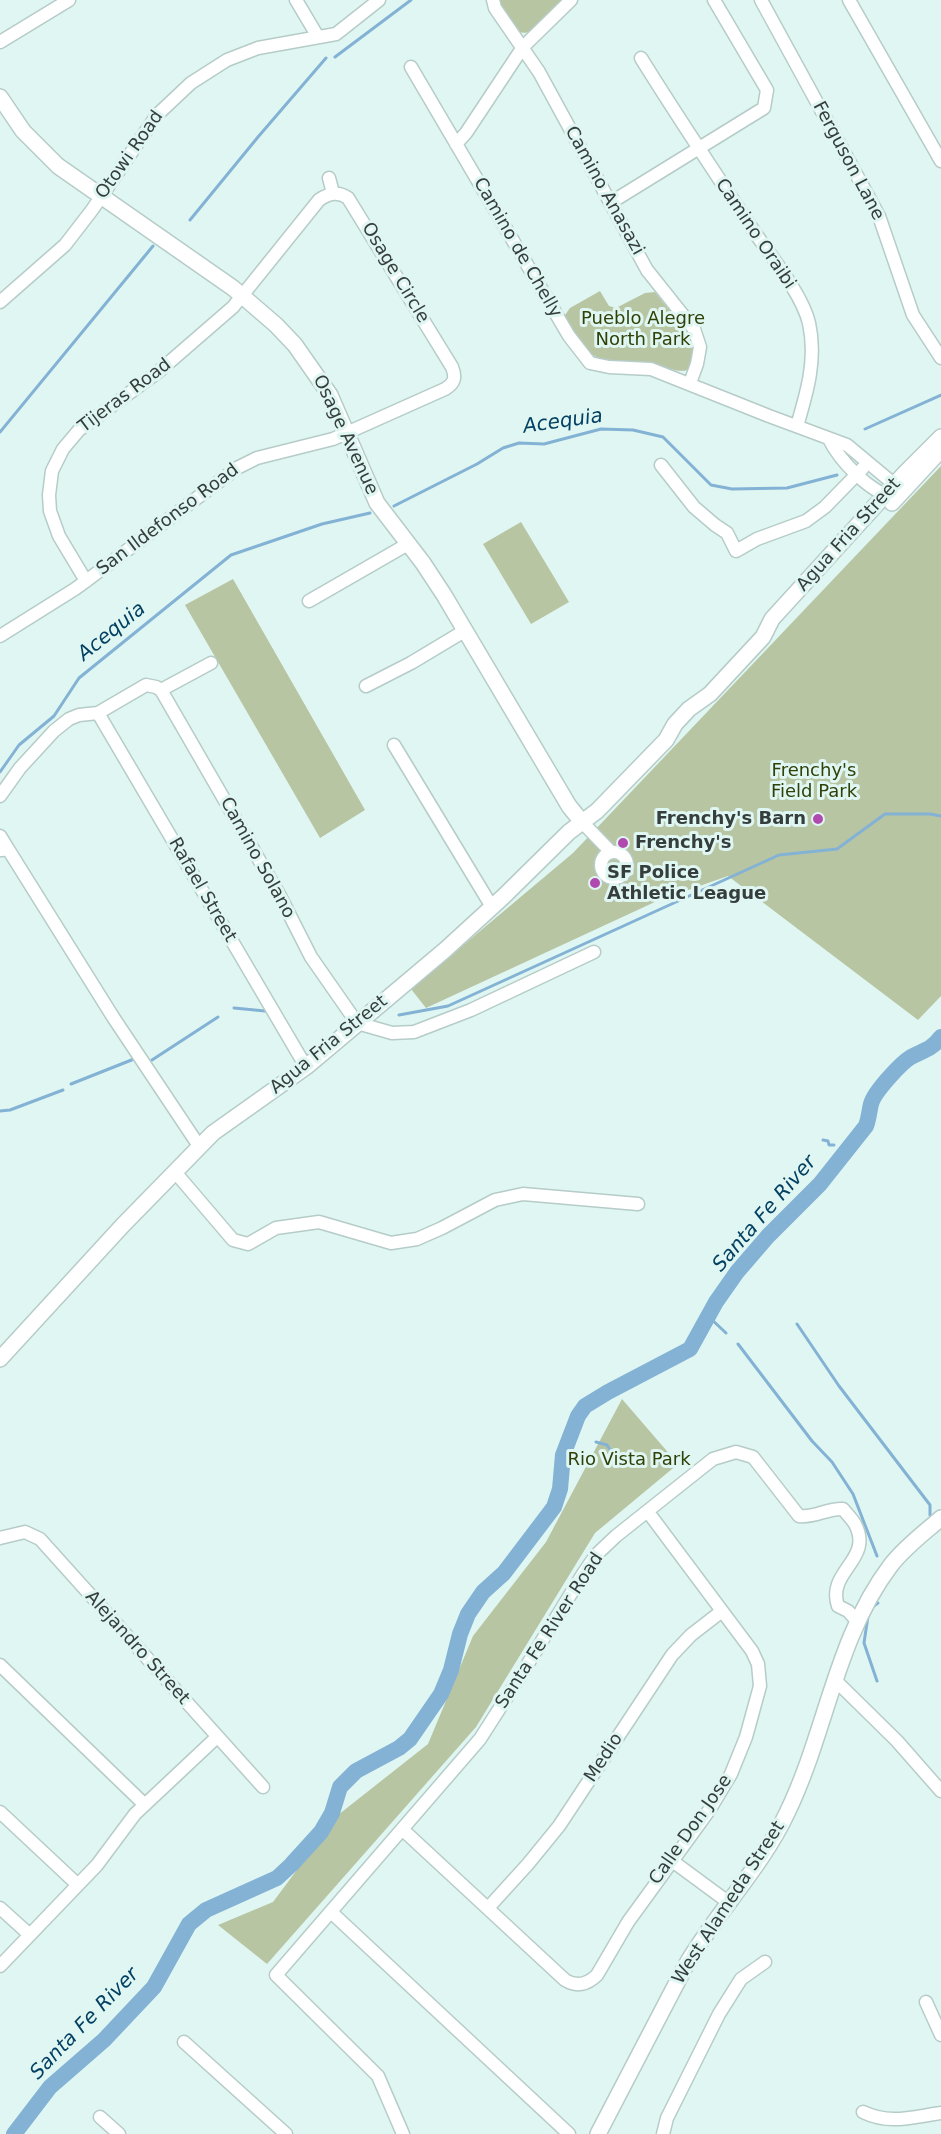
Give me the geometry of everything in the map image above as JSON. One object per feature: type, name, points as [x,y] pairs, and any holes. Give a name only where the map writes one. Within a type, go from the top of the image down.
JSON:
[{"type":"street","points":[[0,42],[69,0]]},
{"type":"street","points":[[296,0],[318,37]]},
{"type":"street","name":"Otowi Road","points":[[2,296],[65,245],[157,115],[191,83],[227,60],[258,48],[336,34],[379,0]]},
{"type":"street","name":"Camino Anasazi","points":[[493,0],[495,8],[539,72],[647,270],[694,329],[700,346],[697,364],[690,383]]},
{"type":"street","points":[[456,144],[466,133],[523,47],[571,0]]},
{"type":"street","points":[[610,203],[764,108],[767,90],[714,0]]},
{"type":"street","name":"Ferguson Lane","points":[[761,0],[879,216],[913,315],[941,358]]},
{"type":"street","points":[[849,0],[941,161]]},
{"type":"street","name":"Camino Oraibi","points":[[641,58],[699,150],[794,292],[808,321],[813,351],[810,381],[797,426]]},
{"type":"street","name":"Camino de Chelly","points":[[411,67],[569,336],[590,363],[609,367],[650,369],[847,445],[868,463],[892,493]]},
{"type":"street","name":"Osage Avenue","points":[[0,96],[15,120],[40,151],[100,197],[242,295],[276,325],[304,356],[330,395],[377,503],[423,563],[466,630],[569,806],[582,822]]},
{"type":"street","points":[[242,295],[319,200],[333,193],[329,178]]},
{"type":"street","name":"Osage Circle","points":[[333,193],[343,195],[351,202],[452,367],[455,378],[454,382],[445,389],[348,433]]},
{"type":"street","name":"Tijeras Road","points":[[86,581],[59,536],[50,511],[50,487],[58,457],[67,442],[79,430],[170,362],[233,307],[242,295]]},
{"type":"street","name":"San Ildefonso Road","points":[[0,636],[86,581],[243,464],[348,433]]},
{"type":"street","name":"Agua Fria Street","points":[[0,1359],[199,1146],[237,1115],[306,1067],[445,950],[569,832],[597,812],[666,740],[683,730],[697,716],[710,694],[763,637],[778,627],[941,437]]},
{"type":"street","points":[[830,439],[837,453],[857,474],[892,493]]},
{"type":"street","name":"Agua Fria Street","points":[[892,493],[941,450]]},
{"type":"street","points":[[660,465],[694,507],[728,533],[736,551],[756,539],[806,521],[825,507],[868,463]]},
{"type":"street","points":[[309,602],[408,544]]},
{"type":"street","points":[[366,686],[411,663],[466,630]]},
{"type":"street","points":[[0,796],[20,768],[54,730],[69,719],[98,713],[146,685],[161,690],[211,663]]},
{"type":"street","name":"Camino Solano","points":[[161,690],[280,896],[311,957],[357,1023]]},
{"type":"street","name":"Rafael Street","points":[[98,713],[306,1067]]},
{"type":"street","points":[[394,745],[492,907]]},
{"type":"street","points":[[582,822],[611,852]]},
{"type":"street","points":[[0,836],[4,850],[199,1146]]},
{"type":"street","points":[[357,1023],[392,1033],[414,1032],[471,1010],[594,952]]},
{"type":"street","points":[[174,1172],[233,1240],[248,1244],[276,1228],[319,1222],[391,1243],[417,1239],[495,1200],[523,1194],[638,1204]]},
{"type":"street","name":"Santa Fe River Road","points":[[403,2134],[378,2076],[276,1975],[480,1739],[589,1564],[616,1536],[713,1459],[736,1452],[753,1457],[799,1516],[812,1517],[832,1509],[843,1509],[856,1525],[859,1542],[857,1556],[837,1582],[834,1596],[838,1606],[848,1611],[858,1622]]},
{"type":"street","name":"Calle Don Jose","points":[[402,1829],[565,1980],[583,1989],[597,1976],[628,1922],[725,1785],[741,1749],[759,1694],[760,1672],[755,1657],[648,1512]]},
{"type":"street","name":"West Alameda Street","points":[[598,2134],[672,1989],[728,1902],[763,1856],[788,1812],[835,1680],[869,1598],[892,1564],[941,1518]]},
{"type":"street","name":"Alejandro Street","points":[[0,1538],[25,1532],[40,1539],[263,1788]]},
{"type":"street","name":"Medio","points":[[488,1908],[559,1826],[672,1656],[691,1635],[722,1611]]},
{"type":"street","points":[[0,1665],[144,1804]]},
{"type":"street","points":[[835,1680],[897,1741],[941,1791]]},
{"type":"street","points":[[0,1966],[97,1865],[132,1816],[217,1737]]},
{"type":"street","points":[[0,1812],[78,1885]]},
{"type":"street","points":[[671,1860],[728,1902]]},
{"type":"street","points":[[0,1908],[30,1935]]},
{"type":"street","points":[[331,1912],[569,2134]]},
{"type":"street","points":[[663,2134],[667,2118],[719,2014],[741,1979],[765,1962]]},
{"type":"street","points":[[926,2002],[941,2035]]},
{"type":"street","points":[[184,2042],[286,2134]]},
{"type":"street","points":[[863,2112],[878,2119],[894,2120],[941,2113]]},
{"type":"street","points":[[100,2117],[119,2134]]},
{"type":"green space","points":[[499,0],[563,0],[526,33],[512,26]]},
{"type":"green space","name":"Pueblo Alegre North Park","points":[[600,291],[609,306],[616,308],[645,293],[655,292],[690,336],[694,353],[688,370],[680,371],[650,364],[598,358],[588,351],[563,318],[570,308]]},
{"type":"green space","name":"Frenchy's Field Park","points":[[941,466],[941,996],[918,1020],[728,876],[657,901],[426,1008],[411,989],[573,853]]},
{"type":"green space","points":[[521,522],[569,602],[531,624],[483,544]]},
{"type":"green space","points":[[233,579],[365,810],[320,838],[185,605]]},
{"type":"green space","name":"Rio Vista Park","points":[[622,1399],[678,1464],[595,1533],[476,1727],[267,1964],[218,1925],[273,1902],[338,1815],[428,1744],[473,1636],[546,1542]]},
{"type":"waterway","points":[[335,57],[411,0]]},
{"type":"waterway","points":[[190,220],[326,58]]},
{"type":"waterway","points":[[0,432],[153,246]]},
{"type":"waterway","points":[[865,429],[941,395]]},
{"type":"waterway","name":"Acequia","points":[[394,506],[477,464],[503,448],[519,443],[544,444],[601,429],[633,430],[663,437],[711,485],[732,489],[787,488],[837,475]]},
{"type":"waterway","name":"Acequia","points":[[0,772],[19,745],[54,716],[79,678],[231,555],[322,524],[370,513]]},
{"type":"waterway","points":[[399,1015],[448,1006],[779,855],[837,849],[885,814],[941,816]]},
{"type":"waterway","points":[[234,1008],[265,1011]]},
{"type":"waterway","points":[[152,1060],[218,1017]]},
{"type":"waterway","name":"Santa Fe River","points":[[14,2134],[50,2087],[104,2040],[154,1987],[189,1924],[206,1910],[277,1878],[321,1832],[332,1813],[340,1787],[356,1771],[399,1748],[410,1739],[441,1694],[451,1670],[460,1634],[468,1614],[483,1592],[504,1573],[554,1507],[560,1489],[563,1455],[578,1416],[585,1406],[690,1349],[716,1302],[737,1272],[768,1236],[820,1184],[866,1126],[871,1104],[882,1085],[907,1060],[931,1047],[941,1037]]},
{"type":"waterway","points":[[71,1084],[134,1059]]},
{"type":"waterway","points":[[0,1111],[10,1110],[63,1090]]},
{"type":"waterway","points":[[823,1140],[828,1141],[829,1145],[834,1145]]},
{"type":"waterway","points":[[708,1316],[726,1333]]},
{"type":"waterway","points":[[797,1324],[839,1386],[930,1505],[930,1515]]},
{"type":"waterway","points":[[738,1344],[812,1441],[832,1462],[853,1494],[877,1556]]},
{"type":"waterway","points":[[596,1442],[607,1445],[617,1460]]},
{"type":"waterway","points":[[871,1608],[878,1603]]},
{"type":"waterway","points":[[868,1616],[864,1643],[877,1681]]},
{"type":"place","name":"Frenchy's Barn","points":[[818,819]]},
{"type":"place","name":"Frenchy's","points":[[623,843]]},
{"type":"place","name":"SF Police Athletic League","points":[[595,883]]}]
